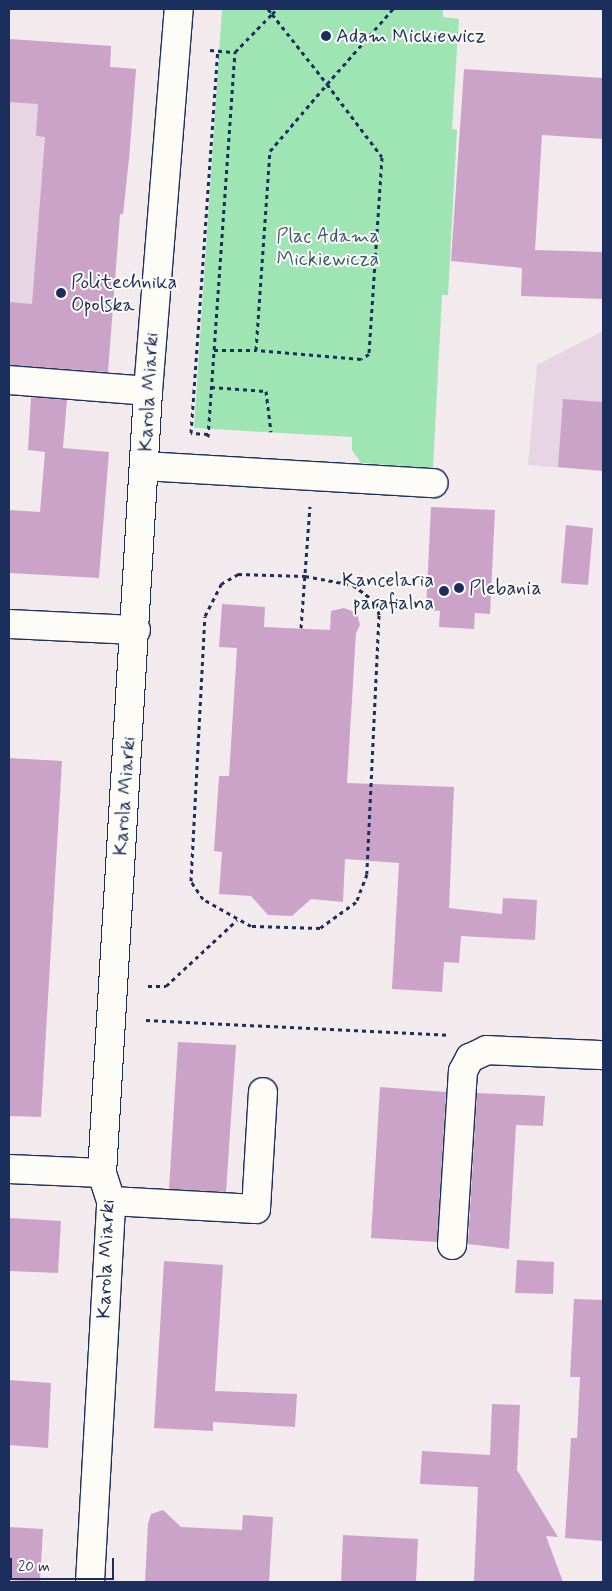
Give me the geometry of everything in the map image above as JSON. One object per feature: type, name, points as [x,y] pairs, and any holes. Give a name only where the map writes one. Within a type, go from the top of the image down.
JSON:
[{"type":"street","name":"Karola Miarki","points":[[90,1582],[112,1201],[102,1172],[136,630],[148,391],[179,9]]},
{"type":"street","points":[[9,380],[148,391]]},
{"type":"street","points":[[145,466],[433,483]]},
{"type":"street","points":[[9,624],[136,630]]},
{"type":"street","points":[[452,1245],[463,1071],[470,1058],[487,1050],[603,1055]]},
{"type":"street","points":[[112,1201],[256,1209],[263,1092]]},
{"type":"street","points":[[9,1169],[102,1172]]},
{"type":"path","points":[[214,350],[256,350],[361,359],[369,354],[382,157],[268,9]]},
{"type":"path","points":[[206,470],[234,52],[277,9]]},
{"type":"path","points":[[256,350],[270,151],[393,9]]},
{"type":"path","points":[[210,50],[234,52]]},
{"type":"path","points":[[208,434],[191,434],[218,50]]},
{"type":"path","points":[[211,387],[266,391],[271,432]]},
{"type":"path","points":[[301,628],[310,519]]},
{"type":"path","points":[[238,574],[305,576],[353,584],[377,603],[379,615],[367,874],[356,902],[320,928],[251,926],[237,920],[203,900],[191,882],[205,616],[221,584],[238,574]]},
{"type":"path","points":[[148,986],[166,986],[237,920]]},
{"type":"path","points":[[146,1020],[454,1035]]},
{"type":"shaded area","name":"Politechnika Opolska","points":[[9,39],[111,46],[110,67],[136,69],[129,159],[124,160],[122,191],[126,191],[123,214],[120,215],[107,377],[68,371],[67,398],[9,394]]},
{"type":"shaded area","points":[[603,331],[603,471],[528,465],[537,365]]},
{"type":"green space","name":"Plac Adama Mickiewicza","points":[[222,9],[443,9],[443,17],[459,19],[452,129],[457,130],[448,295],[442,295],[433,468],[361,463],[352,450],[352,437],[194,428]]},
{"type":"building","name":"Politechnika Opolska","points":[[9,39],[111,46],[110,67],[136,69],[123,214],[120,214],[108,372],[9,365],[9,302],[32,304],[45,137],[36,136],[38,104],[9,102]]},
{"type":"building","points":[[464,69],[603,78],[603,139],[542,135],[535,250],[603,252],[603,299],[521,296],[522,268],[451,261]]},
{"type":"building","points":[[31,397],[67,400],[63,448],[109,452],[99,578],[9,573],[9,510],[40,512],[45,452],[28,450]]},
{"type":"building","points":[[563,399],[603,402],[603,471],[558,467]]},
{"type":"building","name":"Plebania","points":[[431,507],[495,510],[490,614],[475,613],[474,629],[439,627],[440,611],[426,610]]},
{"type":"building","points":[[566,525],[593,528],[588,585],[561,583]]},
{"type":"building","points":[[222,604],[265,607],[264,627],[330,630],[331,611],[344,608],[357,613],[360,625],[356,633],[347,783],[454,787],[449,908],[502,914],[503,898],[537,900],[535,940],[461,936],[459,963],[444,962],[442,992],[392,989],[399,863],[345,859],[343,902],[311,899],[292,916],[268,915],[251,896],[219,894],[222,852],[214,851],[219,776],[229,776],[237,648],[219,647]]},
{"type":"building","points":[[9,758],[62,761],[41,1117],[9,1116]]},
{"type":"building","points":[[178,1042],[236,1045],[226,1192],[169,1189]]},
{"type":"building","points":[[380,1087],[446,1092],[437,1242],[371,1238]]},
{"type":"building","points":[[477,1093],[545,1096],[543,1126],[516,1125],[509,1249],[468,1244]]},
{"type":"building","points":[[9,1218],[61,1221],[58,1273],[9,1271]]},
{"type":"building","points":[[517,1260],[554,1262],[553,1294],[515,1293]]},
{"type":"building","points":[[164,1261],[223,1265],[215,1391],[297,1394],[295,1427],[213,1422],[213,1431],[154,1428]]},
{"type":"building","points":[[574,1299],[603,1300],[603,1541],[565,1538],[571,1438],[577,1438],[580,1377],[570,1377]]},
{"type":"building","points":[[9,1380],[51,1383],[48,1448],[9,1445]]},
{"type":"building","points":[[492,1404],[520,1405],[517,1470],[558,1537],[546,1536],[563,1582],[474,1582],[478,1487],[420,1484],[422,1451],[490,1455]]},
{"type":"building","points":[[163,1510],[181,1527],[242,1530],[243,1515],[273,1517],[269,1582],[145,1582],[148,1524],[151,1514]]},
{"type":"building","points":[[9,1527],[43,1529],[40,1582],[9,1580]]},
{"type":"building","points":[[343,1535],[418,1539],[416,1582],[341,1582]]},
{"type":"place","name":"Adam Mickiewicz","points":[[326,36]]},
{"type":"place","name":"Politechnika Opolska","points":[[61,293]]},
{"type":"place","name":"Plebania","points":[[459,588]]},
{"type":"place","name":"Kancelaria parafialna","points":[[444,591]]}]
